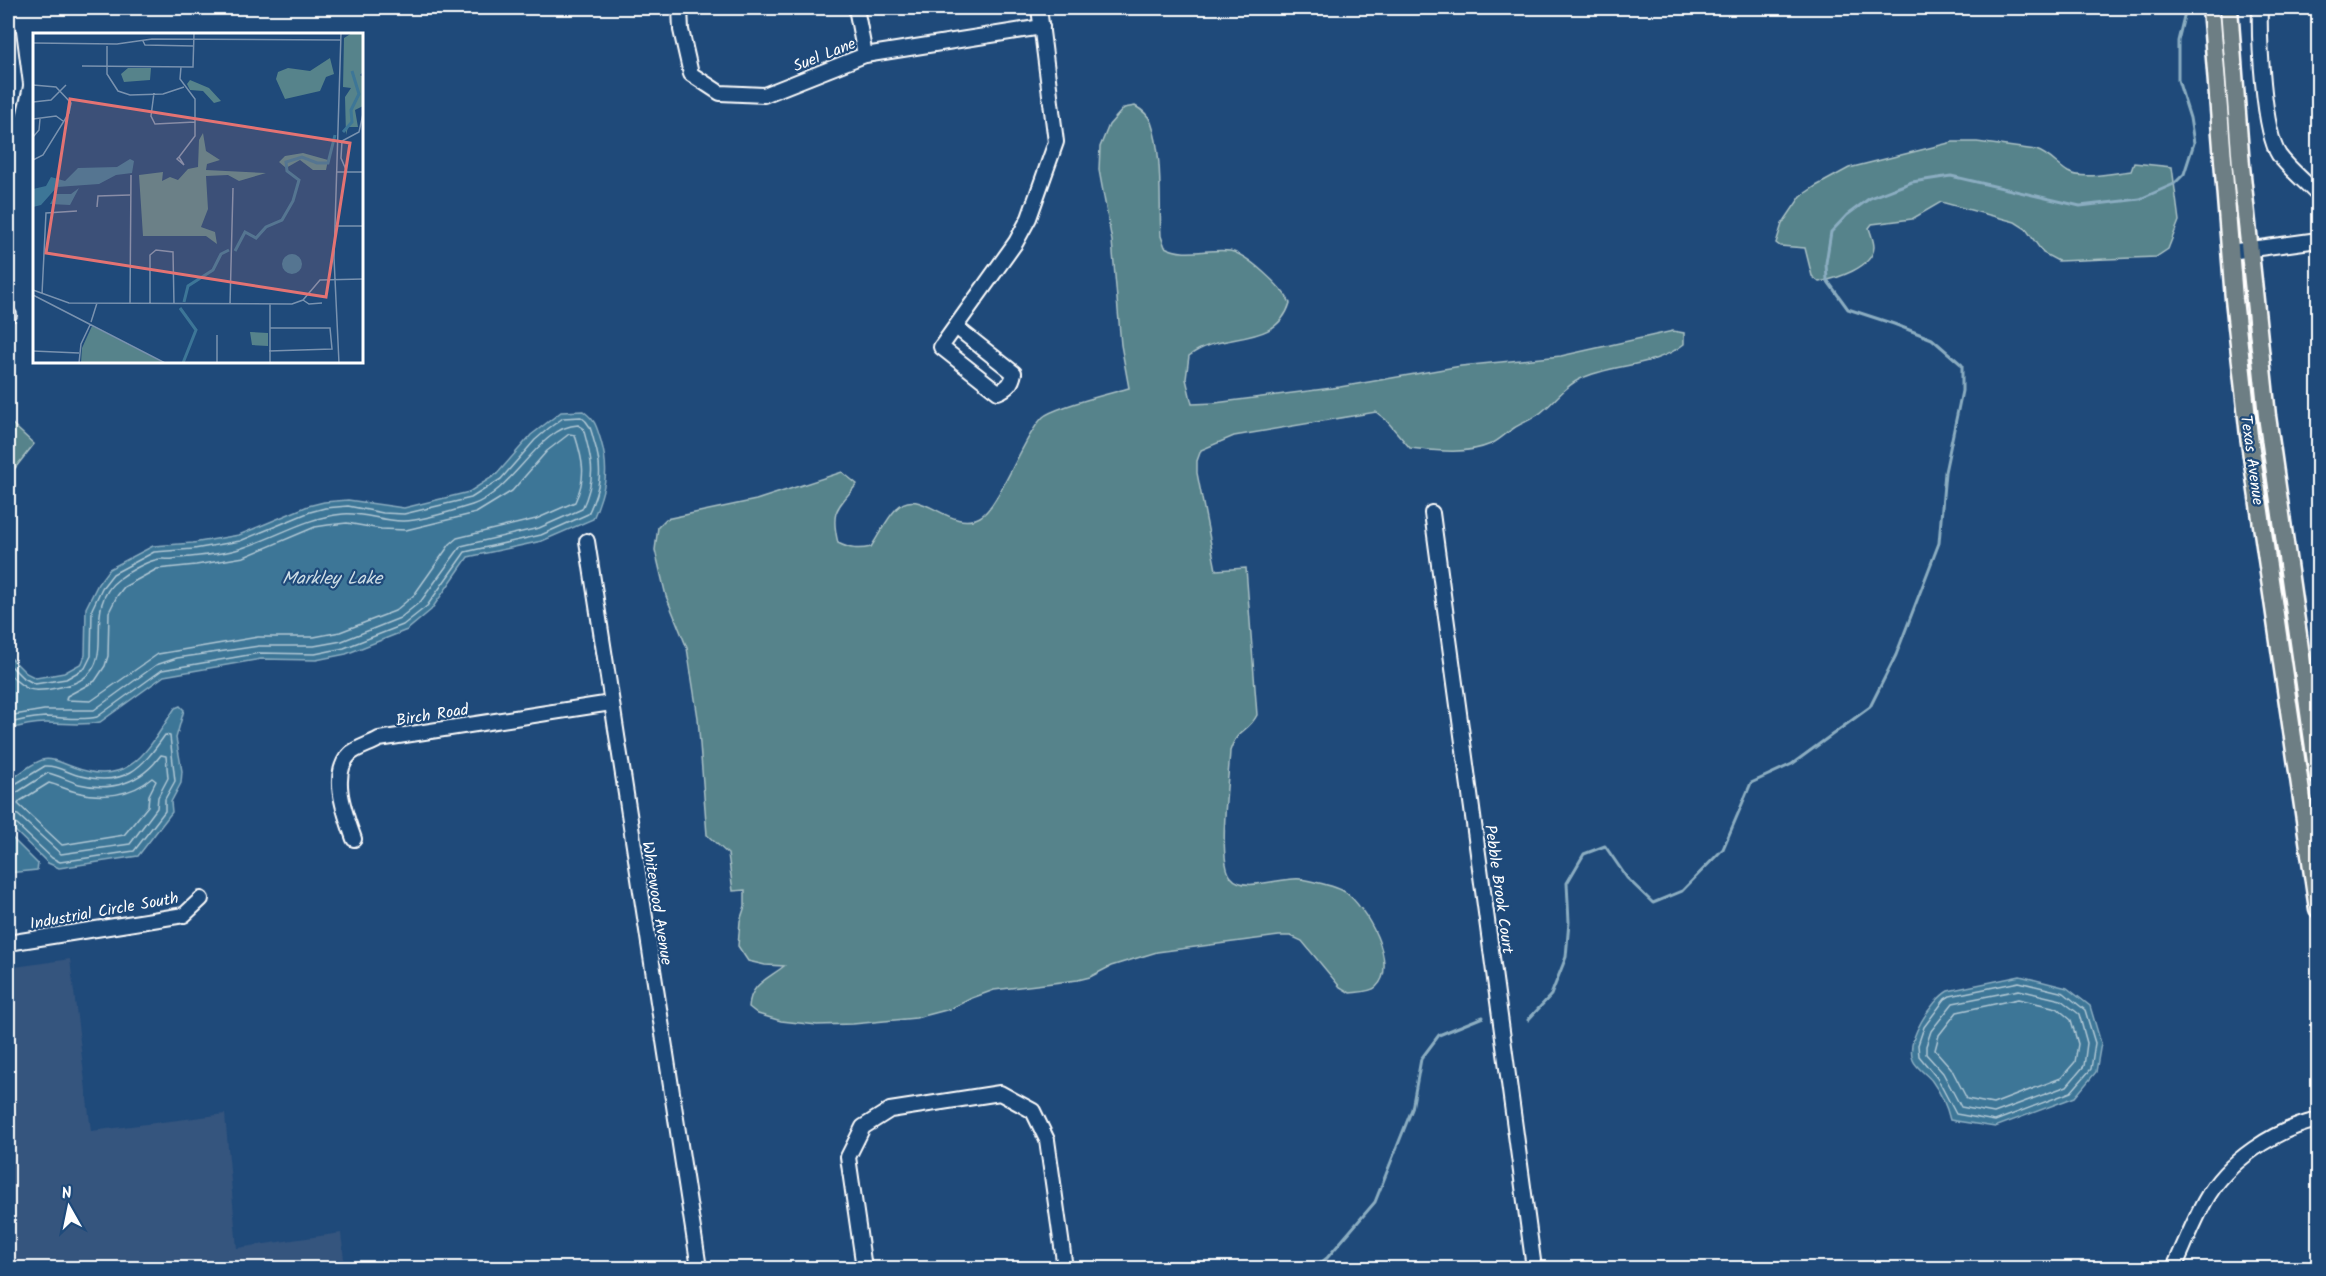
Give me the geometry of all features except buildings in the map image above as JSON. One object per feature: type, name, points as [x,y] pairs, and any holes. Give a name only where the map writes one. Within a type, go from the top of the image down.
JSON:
[{"type":"main road","name":"Texas Avenue","points":[[2211,8],[2230,252],[2249,436],[2319,909]]},
{"type":"main road","name":"Texas Avenue","points":[[2229,8],[2249,249],[2267,416],[2312,689],[2319,776]]},
{"type":"street","name":"Suel Lane","points":[[680,8],[681,30],[692,74],[720,93],[764,95],[865,55],[1042,27]]},
{"type":"street","points":[[856,8],[865,55]]},
{"type":"street","points":[[957,327],[1014,373],[1005,389],[998,392],[941,347],[1016,242],[1029,218],[1056,142],[1039,8]]},
{"type":"street","points":[[2260,8],[2259,27],[2269,132],[2279,155],[2319,195]]},
{"type":"street","points":[[8,31],[15,85],[8,116]]},
{"type":"street","points":[[2230,252],[2319,240]]},
{"type":"street","name":"Pebble Brook Court","points":[[1432,513],[1534,1269]]},
{"type":"street","name":"Whitewood Avenue","points":[[587,542],[699,1269]]},
{"type":"street","name":"Birch Road","points":[[354,839],[342,804],[340,774],[350,754],[379,739],[611,702]]},
{"type":"street","name":"Industrial Circle South","points":[[8,943],[184,915],[201,899]]},
{"type":"street","points":[[864,1269],[848,1157],[863,1127],[890,1110],[1000,1093],[1033,1111],[1047,1140],[1065,1269]]},
{"type":"street","points":[[2174,1269],[2206,1200],[2227,1172],[2260,1144],[2308,1122],[2319,1120]]},
{"type":"shaded area","points":[[70,959],[91,1131],[225,1114],[237,1248],[341,1233],[345,1268],[8,1268],[8,968]]},
{"type":"green space","points":[[1135,106],[1148,117],[1155,135],[1159,163],[1161,236],[1165,247],[1180,252],[1222,250],[1237,253],[1264,272],[1290,303],[1283,318],[1260,334],[1216,343],[1189,356],[1186,379],[1192,404],[1340,387],[1461,366],[1561,356],[1673,331],[1684,333],[1684,344],[1660,357],[1580,379],[1566,388],[1538,415],[1494,442],[1471,450],[1410,448],[1376,412],[1234,436],[1201,450],[1197,461],[1197,473],[1216,570],[1246,568],[1257,715],[1254,721],[1236,738],[1230,751],[1224,836],[1227,868],[1231,877],[1245,884],[1301,879],[1345,892],[1370,922],[1382,951],[1384,965],[1382,977],[1374,989],[1350,993],[1340,987],[1302,941],[1291,936],[1279,936],[1157,952],[1111,966],[1090,977],[994,990],[950,1009],[916,1018],[817,1025],[781,1021],[758,1014],[749,1007],[756,987],[784,966],[748,961],[738,946],[740,921],[745,906],[745,890],[733,891],[728,854],[707,835],[698,718],[687,648],[666,596],[655,550],[658,527],[666,519],[756,500],[842,472],[857,484],[840,505],[835,516],[838,543],[846,547],[858,549],[871,547],[892,513],[905,503],[915,502],[925,505],[957,519],[968,520],[980,517],[995,500],[1027,440],[1043,417],[1070,405],[1129,388],[1121,345],[1112,241],[1099,170],[1100,147],[1109,125],[1124,108]]},
{"type":"green space","points":[[1953,142],[1977,142],[2036,150],[2068,172],[2082,176],[2131,171],[2134,163],[2172,167],[2179,221],[2168,249],[2156,257],[2058,261],[2043,253],[2026,229],[2015,222],[1941,202],[1912,219],[1872,224],[1869,228],[1874,247],[1867,261],[1843,275],[1819,282],[1812,276],[1805,248],[1780,246],[1776,243],[1782,224],[1801,196],[1816,186],[1849,168]]},
{"type":"green space","points":[[8,420],[34,444],[8,477]]},
{"type":"water","name":"Markley Lake","points":[[583,411],[597,427],[604,452],[606,472],[601,499],[593,519],[542,541],[468,557],[431,610],[407,630],[346,654],[316,660],[261,659],[164,676],[100,722],[46,723],[8,730],[8,655],[26,673],[36,678],[64,673],[82,663],[85,655],[86,608],[98,584],[109,569],[153,546],[193,543],[239,535],[308,506],[324,502],[348,500],[404,508],[469,492],[497,474],[531,435],[561,412]]},
{"type":"water","points":[[180,706],[184,710],[176,738],[182,771],[181,783],[171,802],[172,812],[138,856],[59,868],[48,863],[8,824],[8,782],[29,767],[46,759],[93,772],[110,773],[124,769],[146,750],[175,708]]},
{"type":"water","points":[[8,834],[38,864],[37,870],[8,873]]},
{"type":"water","points":[[2020,976],[2067,988],[2090,1006],[2101,1043],[2096,1072],[2075,1097],[1995,1127],[1950,1120],[1935,1085],[1913,1060],[1913,1042],[1921,1021],[1948,991]]},
{"type":"waterway","points":[[1528,1020],[1551,995],[1566,957],[1569,922],[1567,883],[1584,854],[1605,846],[1627,878],[1653,903],[1682,891],[1723,849],[1751,783],[1792,764],[1870,707],[1896,655],[1939,543],[1945,472],[1962,391],[1962,365],[1932,339],[1848,309],[1827,280],[1826,263],[1831,232],[1847,215],[1870,198],[1912,182],[1951,176],[2080,206],[2140,199],[2174,184],[2184,174],[2194,143],[2190,118],[2178,80],[2178,41],[2186,8]]},
{"type":"waterway","points":[[1314,1268],[1327,1258],[1375,1202],[1412,1109],[1421,1059],[1439,1035],[1483,1017]]}]
